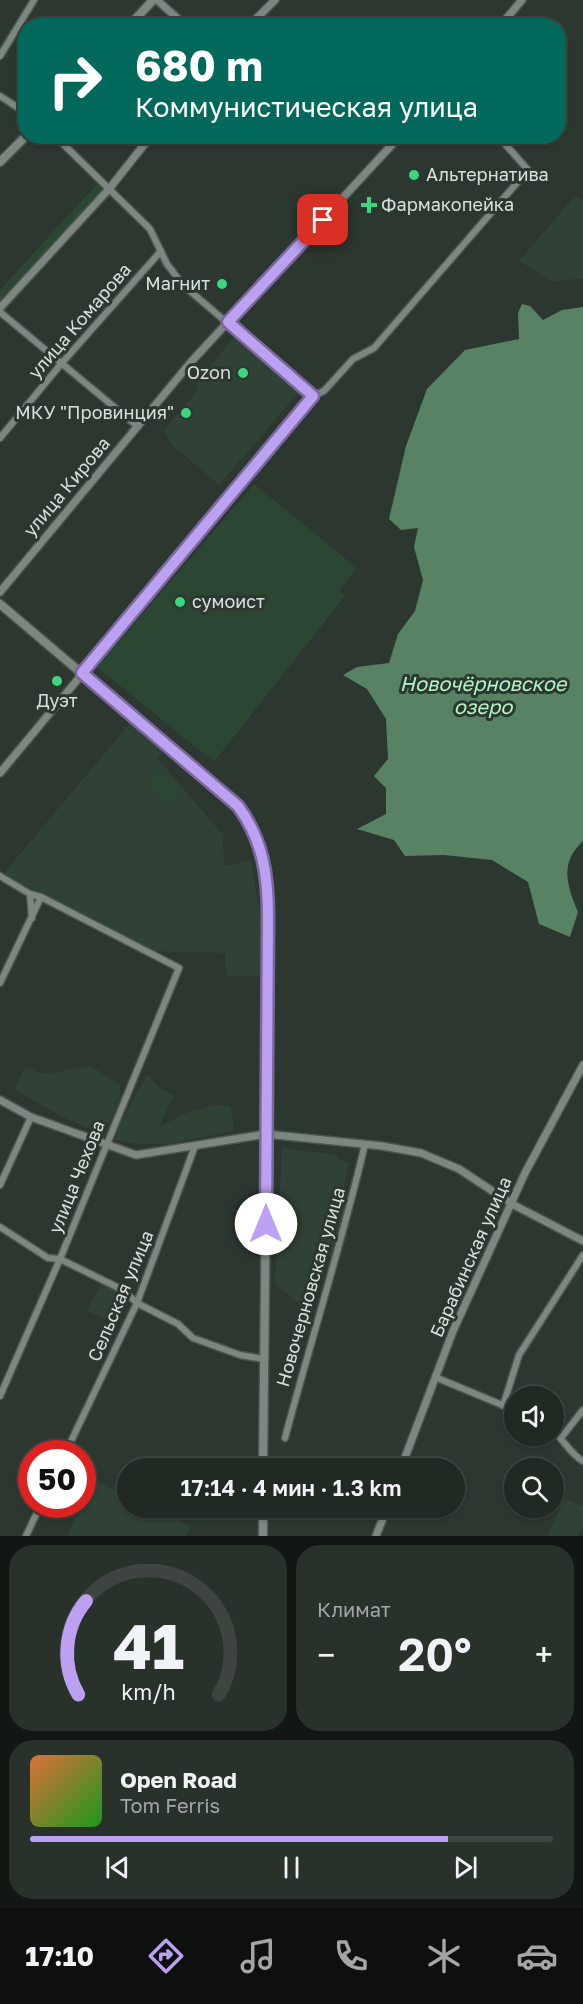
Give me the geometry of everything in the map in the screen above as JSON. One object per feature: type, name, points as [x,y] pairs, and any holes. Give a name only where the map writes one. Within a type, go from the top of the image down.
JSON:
[{"type":"main road","points":[[137,18],[155,0]]},
{"type":"main road","points":[[0,162],[18,144]]},
{"type":"main road","points":[[0,604],[238,806],[252,826],[263,855],[268,882],[264,1458]]},
{"type":"main road","points":[[263,1518],[263,1536]]},
{"type":"street","points":[[23,18],[34,0]]},
{"type":"street","points":[[155,0],[176,18]]},
{"type":"street","points":[[257,18],[275,0]]},
{"type":"street","points":[[507,18],[522,0]]},
{"type":"street","points":[[0,56],[18,26]]},
{"type":"street","points":[[0,96],[18,108]]},
{"type":"street","points":[[63,144],[150,229],[166,264],[183,285],[313,396]]},
{"type":"street","points":[[137,426],[0,310],[110,189],[146,144]]},
{"type":"street","name":"улица Кирова","points":[[0,592],[137,426],[228,322],[393,144]]},
{"type":"street","points":[[0,773],[313,396],[324,391],[353,359],[374,348],[528,170],[505,144]]},
{"type":"street","name":"улица Комарова","points":[[0,438],[61,364],[161,251]]},
{"type":"street","points":[[0,876],[30,894],[41,897],[0,984]]},
{"type":"street","points":[[30,894],[32,918]]},
{"type":"street","name":"улица Чехова","points":[[0,1396],[60,1259],[179,968],[41,897]]},
{"type":"street","name":"Барабинская улица","points":[[406,1458],[435,1377],[525,1173],[583,1065]]},
{"type":"street","points":[[0,1100],[31,1117],[136,1155],[266,1134],[365,1144],[421,1153],[459,1169],[512,1204],[583,1241]]},
{"type":"street","points":[[0,1185],[31,1117]]},
{"type":"street","name":"Новочерновская улица","points":[[285,1438],[316,1323],[341,1245],[365,1144]]},
{"type":"street","name":"Сельская улица","points":[[72,1440],[137,1303],[195,1146]]},
{"type":"street","points":[[0,1227],[48,1258],[60,1259],[123,1290],[137,1303],[178,1324],[193,1338],[240,1355],[264,1359]]},
{"type":"street","points":[[435,1377],[503,1406],[519,1355],[583,1255]]},
{"type":"street","points":[[564,1434],[583,1410]]},
{"type":"street","points":[[564,1442],[573,1456],[583,1461]]},
{"type":"street","points":[[26,1536],[34,1518]]},
{"type":"street","points":[[376,1536],[383,1518]]},
{"type":"shaded area","points":[[98,183],[105,190],[0,305],[0,290]]},
{"type":"shaded area","points":[[575,196],[583,200],[583,278],[553,282],[519,261]]},
{"type":"shaded area","points":[[236,335],[300,391],[219,485],[170,443],[164,430],[198,390],[195,384]]},
{"type":"shaded area","points":[[254,484],[357,568],[339,591],[345,596],[214,762],[97,667]]},
{"type":"shaded area","points":[[131,722],[163,750],[157,758],[223,835],[224,866],[251,860],[262,926],[261,976],[226,976],[225,953],[147,951],[3,874]]},
{"type":"shaded area","points":[[157,769],[181,793],[169,805],[146,780]]},
{"type":"shaded area","points":[[91,1066],[120,1085],[120,1099],[104,1135],[67,1119],[14,1090],[25,1067],[44,1074]]},
{"type":"shaded area","points":[[147,1075],[161,1089],[174,1095],[159,1127],[183,1114],[213,1105],[231,1106],[234,1131],[169,1144],[140,1144],[115,1140],[120,1124]]},
{"type":"shaded area","points":[[282,1148],[339,1155],[338,1160],[349,1162],[342,1196],[350,1201],[335,1255],[317,1257],[313,1306],[306,1309],[275,1284]]},
{"type":"shaded area","points":[[101,1283],[125,1296],[113,1323],[87,1311]]},
{"type":"shaded area","points":[[96,1481],[117,1491],[117,1518],[173,1518],[191,1526],[186,1536],[67,1536],[75,1518],[96,1518]]},
{"type":"shaded area","points":[[564,1499],[583,1506],[583,1526],[578,1536],[547,1536],[555,1518],[564,1518]]},
{"type":"water","name":"Новочёрновское озеро","points":[[522,304],[530,306],[543,320],[562,310],[583,307],[583,841],[575,849],[568,866],[568,884],[578,912],[570,937],[539,924],[528,882],[492,860],[444,855],[405,856],[394,840],[357,829],[386,814],[386,788],[374,776],[388,759],[386,719],[367,689],[343,675],[357,667],[389,663],[398,634],[415,611],[423,580],[414,547],[418,528],[401,530],[389,519],[406,446],[427,389],[465,350],[519,339],[518,313]]},
{"type":"place","name":"Альтернатива","points":[[414,175]]},
{"type":"place","name":"Фармакопейка","points":[[369,205]]},
{"type":"place","name":"Магнит","points":[[222,284]]},
{"type":"place","name":"Ozon","points":[[243,373]]},
{"type":"place","name":"МКУ \"Провинция\"","points":[[186,413]]},
{"type":"place","name":"сумоист","points":[[180,602]]},
{"type":"place","name":"Дуэт","points":[[57,681]]},
{"type":"route","points":[[266,1224],[268,882],[263,855],[252,826],[238,806],[82,673],[313,396],[228,322],[323,220]]}]
